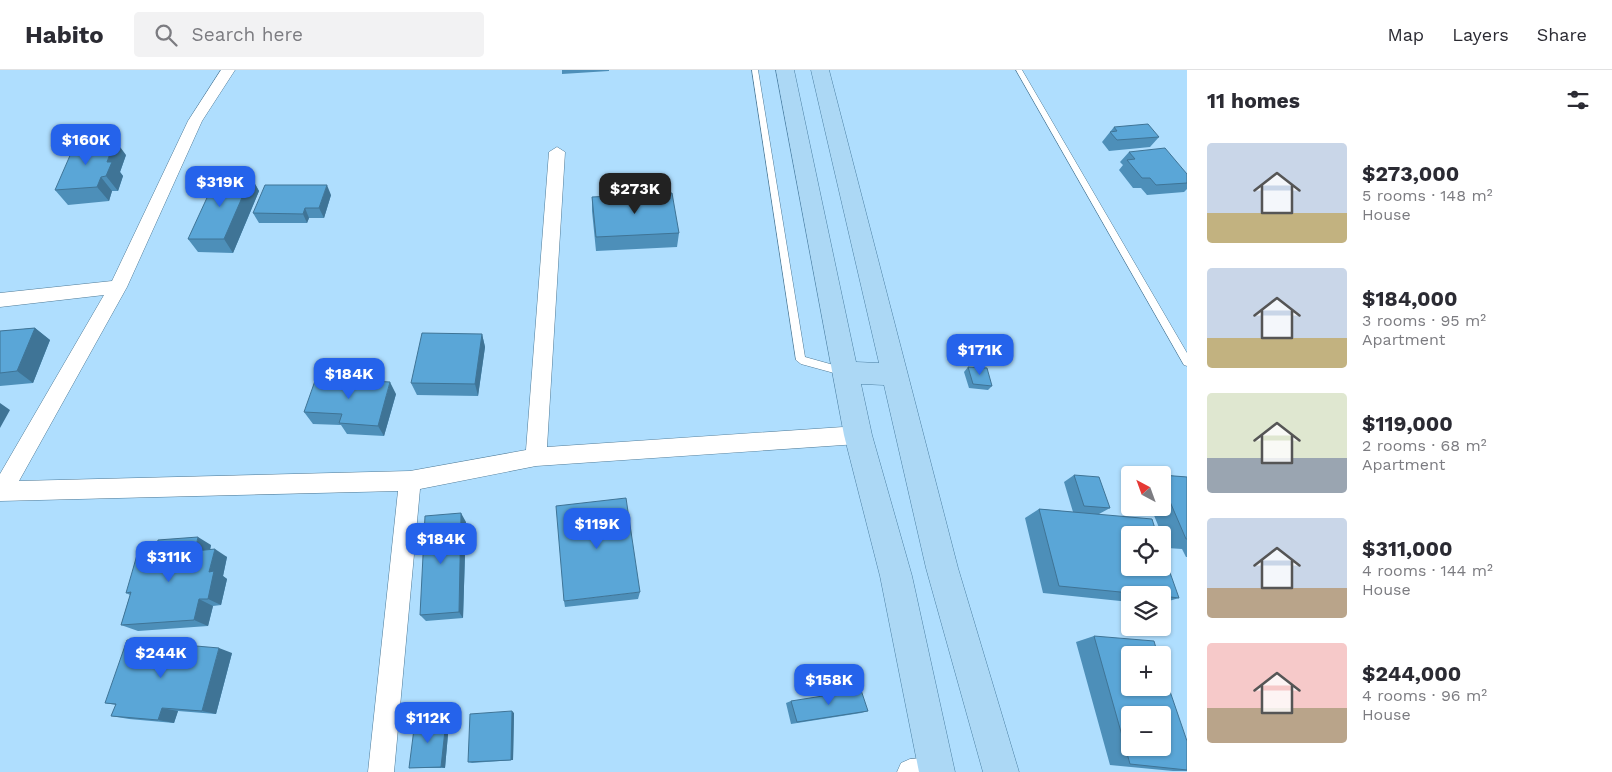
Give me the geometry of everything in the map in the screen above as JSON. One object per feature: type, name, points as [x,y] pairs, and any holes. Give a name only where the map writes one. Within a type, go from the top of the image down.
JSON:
[{"type":"main road","points":[[785,70],[858,435],[896,576],[936,771]]},
{"type":"main road","points":[[820,70],[942,568],[1002,772]]},
{"type":"main road","points":[[846,372],[895,376]]},
{"type":"street","points":[[1,490],[118,287],[196,121],[228,70]]},
{"type":"street","points":[[536,457],[557,152]]},
{"type":"street","points":[[0,300],[118,287]]},
{"type":"street","points":[[1,490],[410,481],[536,457],[858,435]]},
{"type":"street","points":[[381,772],[410,481]]},
{"type":"street","points":[[910,772],[936,771]]},
{"type":"lane","points":[[756,70],[801,360],[846,372]]},
{"type":"lane","points":[[1019,70],[1187,362]]},
{"type":"building","points":[[1148,124],[1159,137],[1117,140],[1110,132],[1117,131],[1114,127]]},
{"type":"building","points":[[115,140],[107,162],[112,162],[106,176],[101,177],[97,187],[55,190],[75,144]]},
{"type":"building","points":[[1165,148],[1187,174],[1187,183],[1156,185],[1150,178],[1142,178],[1127,160],[1135,159],[1129,152]]},
{"type":"building","points":[[217,176],[251,177],[224,239],[188,239]]},
{"type":"building","points":[[265,185],[327,185],[319,208],[305,208],[303,214],[253,213]]},
{"type":"building","points":[[672,193],[679,233],[596,237],[592,197]]},
{"type":"building","points":[[35,328],[17,371],[0,373],[0,331]]},
{"type":"building","points":[[422,333],[482,334],[475,384],[411,383]]},
{"type":"building","points":[[968,367],[987,368],[992,386],[973,384]]},
{"type":"building","points":[[316,378],[390,382],[378,426],[339,423],[342,414],[304,412]]},
{"type":"building","points":[[1074,475],[1099,477],[1110,508],[1084,506]]},
{"type":"building","points":[[1171,476],[1187,477],[1186,539],[1171,504]]},
{"type":"building","points":[[626,498],[640,592],[564,601],[556,506]]},
{"type":"building","points":[[1039,509],[1152,519],[1154,526],[1121,526],[1121,576],[1171,575],[1179,598],[1171,597],[1171,586],[1121,586],[1121,592],[1059,586]]},
{"type":"building","points":[[461,513],[459,612],[420,615],[425,516]]},
{"type":"building","points":[[198,537],[195,551],[215,549],[209,572],[214,571],[208,599],[199,599],[194,620],[121,625],[131,592],[126,593],[137,555],[155,554],[158,540]]},
{"type":"building","points":[[1094,636],[1154,641],[1155,646],[1121,646],[1121,696],[1171,696],[1171,694],[1187,741],[1187,770],[1130,764],[1128,756],[1171,756],[1171,706],[1121,706],[1121,732]]},
{"type":"building","points":[[127,640],[219,648],[202,711],[162,708],[158,720],[111,716],[116,704],[105,703]]},
{"type":"building","points":[[861,690],[868,711],[797,722],[791,701]]},
{"type":"building","points":[[512,711],[511,760],[468,762],[470,714]]},
{"type":"building","points":[[415,721],[446,721],[441,767],[409,768]]}]
